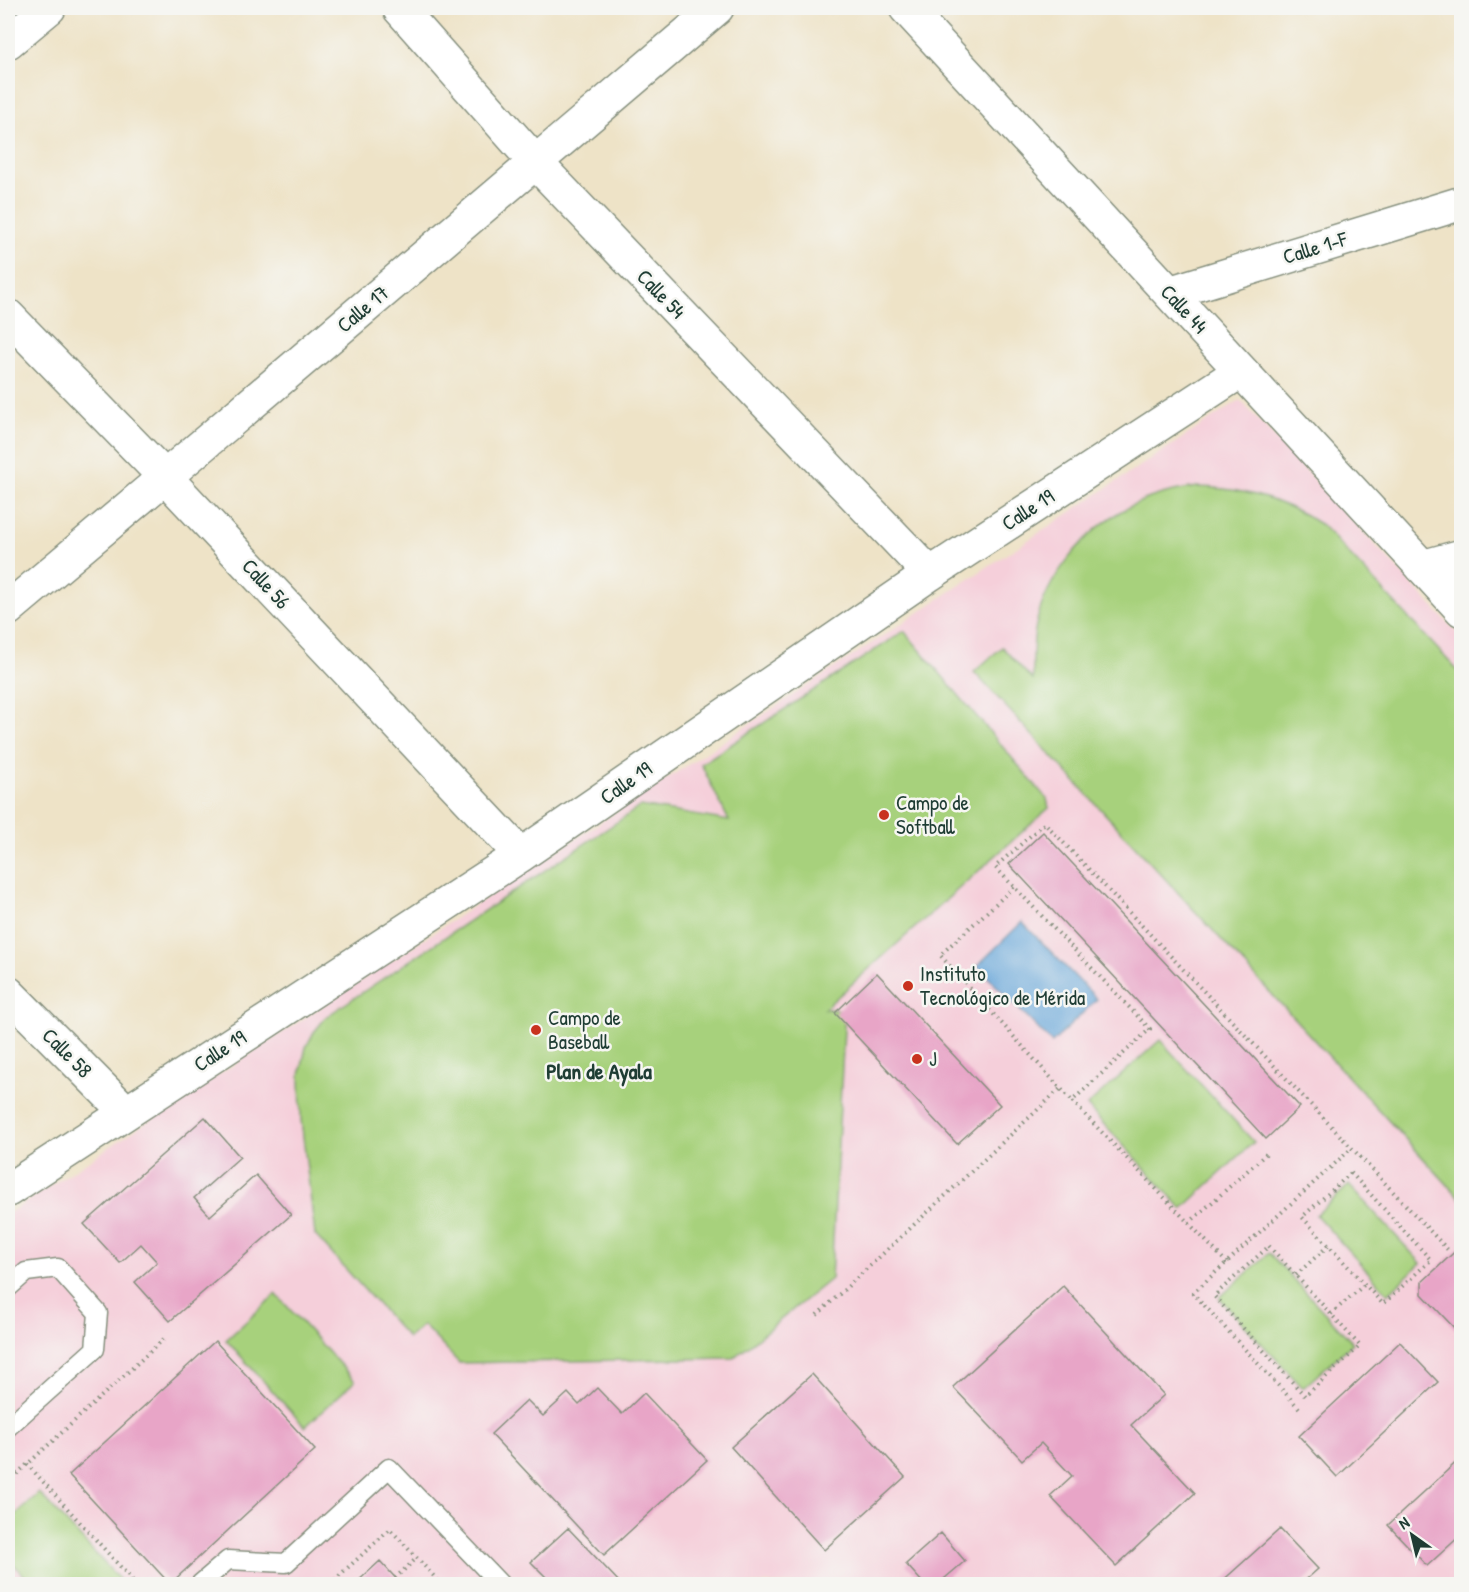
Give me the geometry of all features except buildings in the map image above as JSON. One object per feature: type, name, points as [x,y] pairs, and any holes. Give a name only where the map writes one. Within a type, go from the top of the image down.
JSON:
[{"type":"street","points":[[8,42],[49,8]]},
{"type":"street","name":"Calle 54","points":[[399,8],[536,163],[930,574]]},
{"type":"street","name":"Calle 17","points":[[8,609],[717,8]]},
{"type":"street","name":"Calle 44","points":[[906,8],[1461,610]]},
{"type":"street","name":"Calle 1-F","points":[[1169,293],[1461,203]]},
{"type":"street","name":"Calle 56","points":[[8,316],[165,477],[521,855]]},
{"type":"street","name":"Calle 19","points":[[8,1190],[521,855],[930,574],[1241,371]]},
{"type":"street","points":[[1422,567],[1461,556]]},
{"type":"street","name":"Calle 58","points":[[8,993],[126,1112]]},
{"type":"lane","points":[[8,1288],[26,1272],[58,1268],[98,1314],[95,1349],[8,1427]]},
{"type":"lane","points":[[200,1584],[228,1560],[286,1563],[389,1468],[500,1584]]},
{"type":"path","points":[[1072,1101],[1150,1029],[995,867],[1045,823],[1448,1250]]},
{"type":"path","points":[[1014,887],[940,955],[1072,1101],[1227,1263]]},
{"type":"path","points":[[817,1316],[1061,1088]]},
{"type":"path","points":[[1299,1408],[1193,1293],[1352,1148]]},
{"type":"path","points":[[1189,1223],[1267,1153]]},
{"type":"path","points":[[1351,1173],[1431,1260],[1383,1304],[1365,1284],[1302,1217],[1351,1173]]},
{"type":"path","points":[[1296,1275],[1329,1245]]},
{"type":"path","points":[[1269,1246],[1296,1275],[1360,1346],[1305,1396],[1214,1296],[1269,1246]]},
{"type":"path","points":[[1331,1314],[1365,1284]]},
{"type":"path","points":[[8,1482],[166,1337]]},
{"type":"path","points":[[27,1464],[136,1584]]},
{"type":"path","points":[[330,1584],[390,1529],[440,1584]]},
{"type":"path","points":[[395,1578],[417,1558]]},
{"type":"shaded area","name":"Instituto Tecnológico de Mérida","points":[[1240,400],[1461,637],[1461,1584],[8,1584],[8,1214]]},
{"type":"green space","points":[[1198,487],[1231,490],[1263,497],[1308,516],[1322,525],[1461,674],[1461,1199],[974,672],[1002,647],[1033,680],[1036,625],[1048,590],[1069,557],[1097,529],[1127,508],[1162,494]]},
{"type":"green space","points":[[904,631],[1047,799],[1049,808],[824,1009],[845,1010],[831,1279],[733,1358],[459,1363],[423,1325],[408,1338],[315,1235],[301,1120],[300,1075],[306,1047],[314,1032],[327,1016],[641,806],[729,821],[701,764]]},
{"type":"green space","points":[[1160,1040],[1254,1142],[1182,1209],[1087,1106]]},
{"type":"green space","points":[[1349,1185],[1421,1263],[1388,1294],[1316,1215]]},
{"type":"green space","points":[[1269,1253],[1353,1343],[1303,1388],[1219,1298]]},
{"type":"green space","points":[[276,1294],[355,1381],[305,1427],[226,1340]]},
{"type":"green space","points":[[39,1493],[120,1580],[114,1584],[32,1584],[8,1558],[8,1522]]},
{"type":"water","points":[[1022,922],[1097,999],[1052,1043],[977,966]]},
{"type":"place","name":"Campo de Softball","points":[[884,815]]},
{"type":"place","name":"Instituto Tecnológico de Mérida","points":[[908,986]]},
{"type":"place","name":"Campo de Baseball","points":[[536,1030]]},
{"type":"place","name":"J","points":[[917,1059]]},
{"type":"district","name":"Plan de Ayala","points":[[599,1071]]}]
